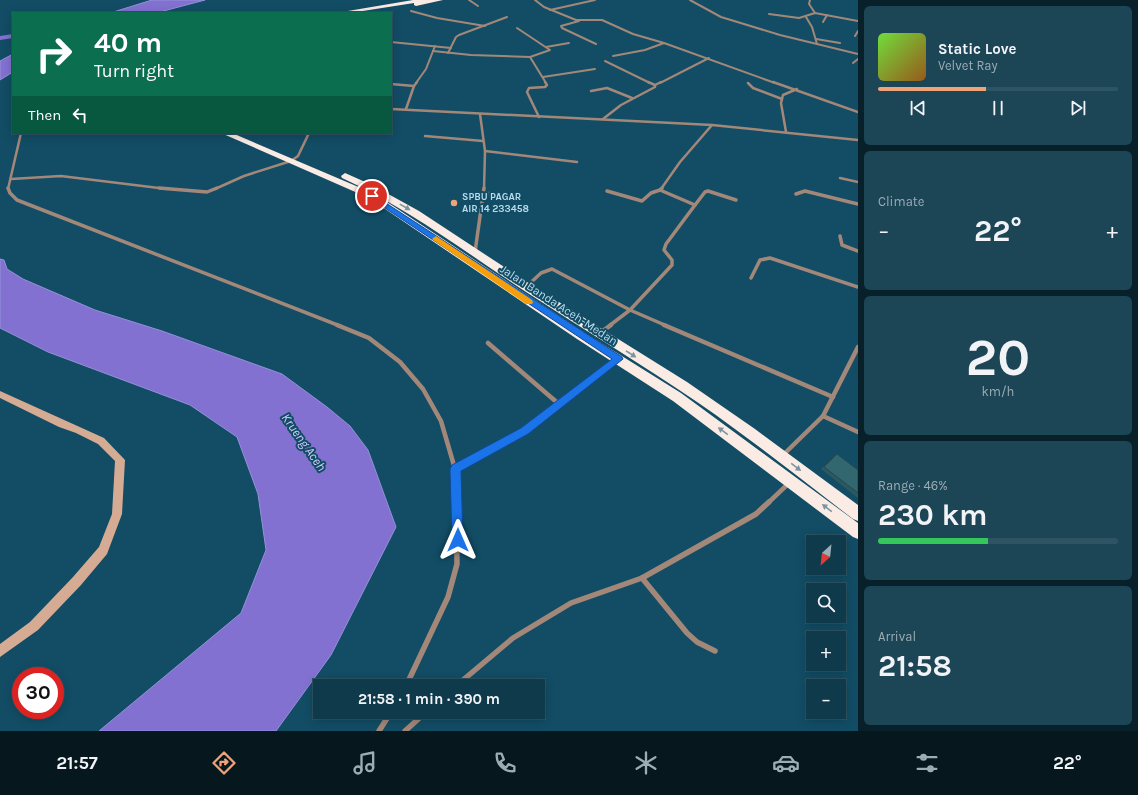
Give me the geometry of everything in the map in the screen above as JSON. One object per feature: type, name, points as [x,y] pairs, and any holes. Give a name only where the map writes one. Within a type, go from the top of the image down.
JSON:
[{"type":"highway","points":[[346,12],[417,1],[440,0]]},
{"type":"highway","points":[[364,12],[417,1]]},
{"type":"highway","name":"Jalan Banda Aceh-Medan","points":[[228,134],[362,183],[416,213],[475,252],[521,290],[618,359],[677,397],[858,532]]},
{"type":"highway","name":"Jalan Banda Aceh-Medan","points":[[244,134],[372,196],[521,290],[599,334],[684,387],[782,456],[858,514]]},
{"type":"street","points":[[469,0],[478,6]]},
{"type":"street","points":[[535,0],[540,5],[550,10],[580,21]]},
{"type":"street","points":[[550,10],[595,0]]},
{"type":"street","points":[[690,0],[721,17],[780,35],[858,54]]},
{"type":"street","points":[[810,0],[809,4],[815,13]]},
{"type":"street","points":[[411,11],[437,18],[485,26]]},
{"type":"street","points":[[770,14],[796,18],[806,17],[815,13],[858,21]]},
{"type":"street","points":[[823,22],[827,15]]},
{"type":"street","points":[[448,53],[458,35],[507,17]]},
{"type":"street","points":[[806,17],[811,24],[817,44]]},
{"type":"street","points":[[596,44],[562,28],[561,26],[580,21],[602,20],[633,34],[709,58],[858,112]]},
{"type":"street","points":[[433,51],[471,55],[518,55],[530,57],[550,51],[517,28]]},
{"type":"street","points":[[855,36],[858,31]]},
{"type":"street","points":[[816,39],[840,43]]},
{"type":"street","points":[[392,42],[451,48]]},
{"type":"street","points":[[546,47],[570,42]]},
{"type":"street","points":[[613,56],[645,50],[664,43]]},
{"type":"street","points":[[406,109],[414,86],[426,68],[435,46]]},
{"type":"street","points":[[530,57],[535,68],[543,77],[547,86],[530,88],[527,92],[539,117]]},
{"type":"street","points":[[602,119],[632,98],[709,58]]},
{"type":"street","points":[[853,63],[858,58]]},
{"type":"street","points":[[605,61],[655,85]]},
{"type":"street","points":[[543,77],[595,69]]},
{"type":"street","points":[[748,83],[754,88],[782,99]]},
{"type":"street","points":[[392,84],[414,86]]},
{"type":"street","points":[[591,91],[601,86],[607,87],[632,98]]},
{"type":"street","points":[[786,132],[781,104],[783,95],[797,89]]},
{"type":"street","points":[[392,109],[712,125],[858,140]]},
{"type":"street","points":[[475,252],[484,193],[485,151],[480,114]]},
{"type":"street","points":[[607,191],[642,200],[651,193],[660,190],[680,162],[712,125]]},
{"type":"street","points":[[21,134],[8,188],[10,194],[18,200],[84,227],[314,315],[369,338],[400,362],[423,389],[440,421],[456,469],[458,516],[457,564],[448,597],[409,679]]},
{"type":"street","points":[[11,179],[60,176],[186,191],[207,192],[244,176],[294,159],[308,134]]},
{"type":"street","points":[[425,136],[483,141]]},
{"type":"street","points":[[485,151],[577,162]]},
{"type":"street","points":[[840,178],[858,182]]},
{"type":"street","points":[[660,190],[695,205]]},
{"type":"street","points":[[599,334],[630,310],[672,265],[672,260],[664,250],[666,243],[691,213],[705,192],[708,191],[736,200]]},
{"type":"street","points":[[796,194],[805,191],[858,204]]},
{"type":"street","points":[[484,193],[519,197]]},
{"type":"street","points":[[840,236],[842,245],[858,251]]},
{"type":"street","points":[[751,278],[760,260],[770,258],[858,288]]},
{"type":"street","points":[[521,290],[543,272],[548,269],[552,269],[630,310],[833,397]]},
{"type":"street","points":[[488,343],[560,405]]},
{"type":"street","points":[[782,456],[823,416],[858,347]]},
{"type":"street","points":[[456,469],[525,431],[618,359]]},
{"type":"street","points":[[0,394],[62,424],[79,430],[101,442],[120,460],[119,491],[116,514],[103,550],[34,626],[0,651]]},
{"type":"street","points":[[823,416],[858,432]]},
{"type":"street","points":[[464,679],[513,638],[571,603],[642,578],[756,514],[791,481]]},
{"type":"street","points":[[642,578],[687,633],[697,642],[715,651]]},
{"type":"street","points":[[379,731],[387,719]]},
{"type":"street","points":[[405,731],[418,719]]},
{"type":"water","points":[[152,0],[205,0],[160,12],[113,12]]},
{"type":"water","points":[[12,55],[12,73],[0,80],[0,61]]},
{"type":"water","name":"Krueng Aceh","points":[[0,259],[4,260],[7,269],[23,279],[95,310],[162,331],[282,374],[350,426],[368,450],[396,527],[331,655],[276,731],[99,731],[241,613],[266,550],[258,494],[237,437],[190,405],[48,352],[0,328]]},
{"type":"building","points":[[837,454],[858,470],[858,493],[824,467]]},
{"type":"waterway","points":[[0,38],[12,36]]},
{"type":"slow traffic","points":[[436,239],[529,302]]},
{"type":"place","name":"SPBU PAGAR AIR 14 233458","points":[[454,203]]},
{"type":"route","points":[[372,196],[581,336],[618,359],[525,431],[456,469],[458,540]]}]
